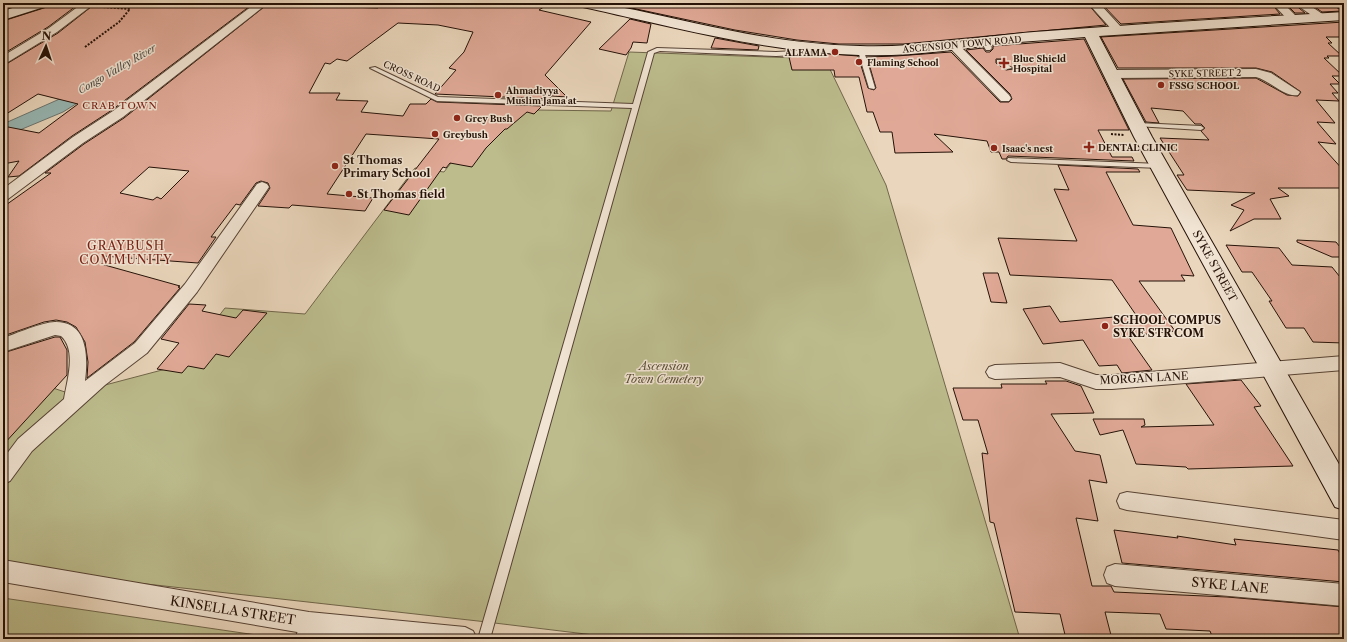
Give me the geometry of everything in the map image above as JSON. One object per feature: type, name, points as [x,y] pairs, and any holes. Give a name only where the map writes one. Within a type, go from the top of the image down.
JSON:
[{"type":"main road","points":[[3,16],[42,3]]},
{"type":"main road","name":"ASCENSION TOWN ROAD","points":[[583,3],[704,30],[806,48],[861,51],[953,45],[986,45],[1090,32],[1260,22],[1321,16],[1344,16]]},
{"type":"main road","name":"SYKE STREET","points":[[1090,32],[1160,166],[1344,498]]},
{"type":"street","points":[[3,196],[78,140],[118,114],[263,3]]},
{"type":"street","points":[[1093,3],[1118,30]]},
{"type":"street","points":[[1277,3],[1292,18]]},
{"type":"street","points":[[1299,3],[1321,16]]},
{"type":"street","points":[[3,61],[88,5]]},
{"type":"street","points":[[953,45],[1005,98]]},
{"type":"street","name":"SYKE STREET 2","points":[[1112,74],[1256,73],[1267,76],[1294,92]]},
{"type":"street","points":[[3,475],[26,445],[99,380],[141,348],[191,288],[262,187]]},
{"type":"street","points":[[3,345],[55,328],[63,328],[70,332],[79,348],[73,402]]},
{"type":"street","name":"MORGAN LANE","points":[[994,372],[1060,370],[1096,382],[1104,382],[1344,363]]},
{"type":"street","points":[[1127,501],[1344,530]]},
{"type":"street","name":"KINSELLA STREET","points":[[3,571],[307,631],[465,639]]},
{"type":"street","name":"SYKE LANE","points":[[1115,575],[1344,595]]},
{"type":"lane","points":[[484,639],[651,52],[659,49],[776,54],[796,53],[806,48]]},
{"type":"lane","points":[[861,51],[872,88]]},
{"type":"lane","points":[[999,61],[1009,68]]},
{"type":"lane","name":"CROSS ROAD","points":[[373,68],[437,99],[635,106]]},
{"type":"lane","points":[[1138,125],[1201,128]]},
{"type":"lane","points":[[1011,160],[1160,166]]},
{"type":"path","points":[[85,47],[119,22],[130,9],[88,5]]},
{"type":"green space","name":"Ascension Town Cemetery","points":[[629,52],[825,59],[886,185],[1020,639],[627,639],[3,568],[3,429],[53,388],[71,394],[181,365],[225,308],[305,314],[415,168],[444,172],[478,128],[461,109],[611,111]]},
{"type":"green space","points":[[3,598],[270,637],[269,639],[3,639]]},
{"type":"water","points":[[111,82],[63,112],[3,137],[3,124],[80,90]]},
{"type":"building","points":[[50,3],[80,3],[48,27],[3,54],[3,21],[47,7]]},
{"type":"building","points":[[96,3],[254,3],[112,110],[72,136],[19,176],[8,177],[19,161],[3,164],[3,126],[39,133],[78,104],[38,94],[3,116],[3,66],[58,33]]},
{"type":"building","points":[[269,3],[318,3],[313,6],[378,8],[382,3],[550,3],[539,10],[591,22],[545,75],[567,97],[552,96],[548,99],[435,94],[456,70],[449,68],[464,52],[473,32],[438,25],[398,23],[347,61],[337,59],[330,64],[325,63],[309,93],[340,93],[336,100],[368,101],[361,112],[403,116],[410,104],[426,104],[431,99],[437,102],[542,106],[534,114],[527,112],[507,129],[505,129],[486,148],[472,167],[450,163],[446,168],[443,167],[409,215],[384,210],[439,139],[366,134],[327,194],[373,198],[365,211],[292,205],[289,208],[258,206],[270,188],[268,183],[261,181],[256,183],[240,205],[236,204],[211,237],[216,237],[198,263],[102,256],[101,264],[180,286],[178,287],[180,288],[134,342],[87,378],[88,362],[85,342],[76,327],[67,322],[56,320],[44,322],[3,336],[3,207],[51,173],[45,173],[84,144],[124,118]],"holes":[[[149,167],[189,171],[161,199],[157,197],[153,200],[120,193]]]},
{"type":"building","points":[[622,3],[1087,3],[1106,25],[903,44],[839,44],[797,40],[735,30],[622,6]]},
{"type":"building","points":[[1101,3],[1271,3],[1280,14],[1121,24]]},
{"type":"building","points":[[1285,3],[1293,3],[1305,13],[1295,13]]},
{"type":"building","points":[[1309,3],[1330,3],[1342,11],[1322,12]]},
{"type":"building","points":[[630,19],[651,24],[647,43],[633,42],[626,55],[599,49]]},
{"type":"building","points":[[1344,22],[1344,37],[1326,37],[1332,43],[1328,43],[1342,56],[1327,56],[1329,58],[1324,58],[1343,76],[1332,76],[1340,84],[1330,84],[1338,93],[1332,93],[1339,101],[1316,100],[1335,123],[1317,122],[1336,144],[1318,142],[1344,171],[1344,188],[1278,188],[1289,196],[1270,199],[1281,219],[1254,219],[1230,231],[1244,210],[1231,205],[1255,193],[1187,190],[1177,175],[1184,175],[1160,138],[1209,140],[1201,131],[1205,128],[1201,124],[1195,124],[1183,111],[1151,108],[1159,123],[1146,122],[1123,79],[1256,78],[1287,95],[1298,96],[1301,92],[1272,72],[1256,68],[1118,68],[1101,37]]},
{"type":"building","points":[[715,38],[759,46],[758,50],[711,48]]},
{"type":"building","points":[[1084,39],[1129,130],[1098,130],[1112,157],[1132,157],[1134,161],[1008,156],[1006,159],[1002,159],[999,152],[991,152],[987,141],[934,134],[953,152],[895,153],[892,132],[880,132],[873,112],[867,112],[859,77],[835,77],[834,70],[792,70],[789,57],[797,56],[805,52],[858,56],[868,88],[874,90],[876,88],[867,57],[951,52],[1000,102],[1009,102],[1012,99],[1010,94],[966,50],[983,48],[986,52],[990,52],[993,49],[993,46]],"holes":[[[996,59],[1002,59],[1013,69],[1006,70],[996,63]]]},
{"type":"building","points":[[1058,165],[1138,169],[1140,172],[1106,172],[1133,225],[1171,228],[1194,276],[1181,275],[1185,281],[1139,281],[1175,331],[1128,336],[1152,370],[1122,373],[1117,365],[1099,366],[1083,340],[1043,344],[1023,309],[1050,306],[1060,322],[1136,315],[1112,280],[1010,275],[998,238],[1077,241],[1054,189],[1069,190]]},
{"type":"building","points":[[1297,240],[1336,242],[1344,252],[1344,257],[1332,257],[1297,242]]},
{"type":"building","points":[[1226,245],[1279,248],[1292,265],[1332,267],[1344,282],[1344,343],[1313,342],[1304,328],[1286,328],[1269,301],[1272,301],[1252,272],[1242,272]]},
{"type":"building","points":[[983,273],[998,273],[1007,303],[991,302]]},
{"type":"building","points":[[189,304],[206,305],[202,311],[236,318],[243,310],[267,313],[229,357],[216,354],[204,369],[188,366],[182,373],[157,369],[179,343],[161,339]]},
{"type":"building","points":[[55,337],[60,337],[67,350],[67,375],[3,445],[3,353]]},
{"type":"building","points":[[1241,380],[1261,406],[1254,407],[1293,466],[1188,469],[1186,467],[1136,464],[1123,430],[1100,435],[1093,419],[1144,419],[1145,425],[1141,427],[1214,425],[1186,384]]},
{"type":"building","points":[[1045,381],[1066,381],[1081,386],[1094,413],[1051,414],[1075,451],[1100,455],[1107,483],[1089,480],[1098,521],[1076,518],[1092,586],[1111,586],[1114,592],[1227,597],[1344,607],[1344,639],[1307,639],[1269,635],[1270,639],[1212,636],[1210,631],[1166,629],[1160,614],[1105,612],[1112,639],[1066,639],[1060,614],[1015,612],[994,523],[990,522],[982,453],[988,454],[978,420],[963,420],[953,388],[1002,388],[1001,384],[1047,384]]},
{"type":"building","points":[[1114,530],[1178,538],[1177,536],[1236,545],[1234,539],[1338,550],[1344,561],[1344,582],[1122,563]]},
{"type":"place","name":"ALFAMA","points":[[835,52]]},
{"type":"place","name":"Flaming School","points":[[859,62]]},
{"type":"place","name":"Blue Shield Hospital","points":[[1004,63]]},
{"type":"place","name":"FSSG SCHOOL","points":[[1161,85]]},
{"type":"place","name":"Ahmadiyya Muslim Jama'at","points":[[498,95]]},
{"type":"place","name":"Grey Bush","points":[[457,118]]},
{"type":"place","name":"Greybush","points":[[435,134]]},
{"type":"place","name":"DENTAL CLINIC","points":[[1089,147]]},
{"type":"place","name":"Isaac's nest","points":[[994,148]]},
{"type":"place","name":"St Thomas Primary School","points":[[335,166]]},
{"type":"place","name":"St Thomas field","points":[[349,194]]},
{"type":"place","name":"SCHOOL COMPUS SYKE STR COM","points":[[1105,326]]},
{"type":"district","name":"CRAB TOWN","points":[[120,105]]},
{"type":"district","name":"GRAYBUSH COMMUNITY","points":[[126,252]]},
{"type":"water label","name":"Congo Valley River","points":[[117,69]]}]
